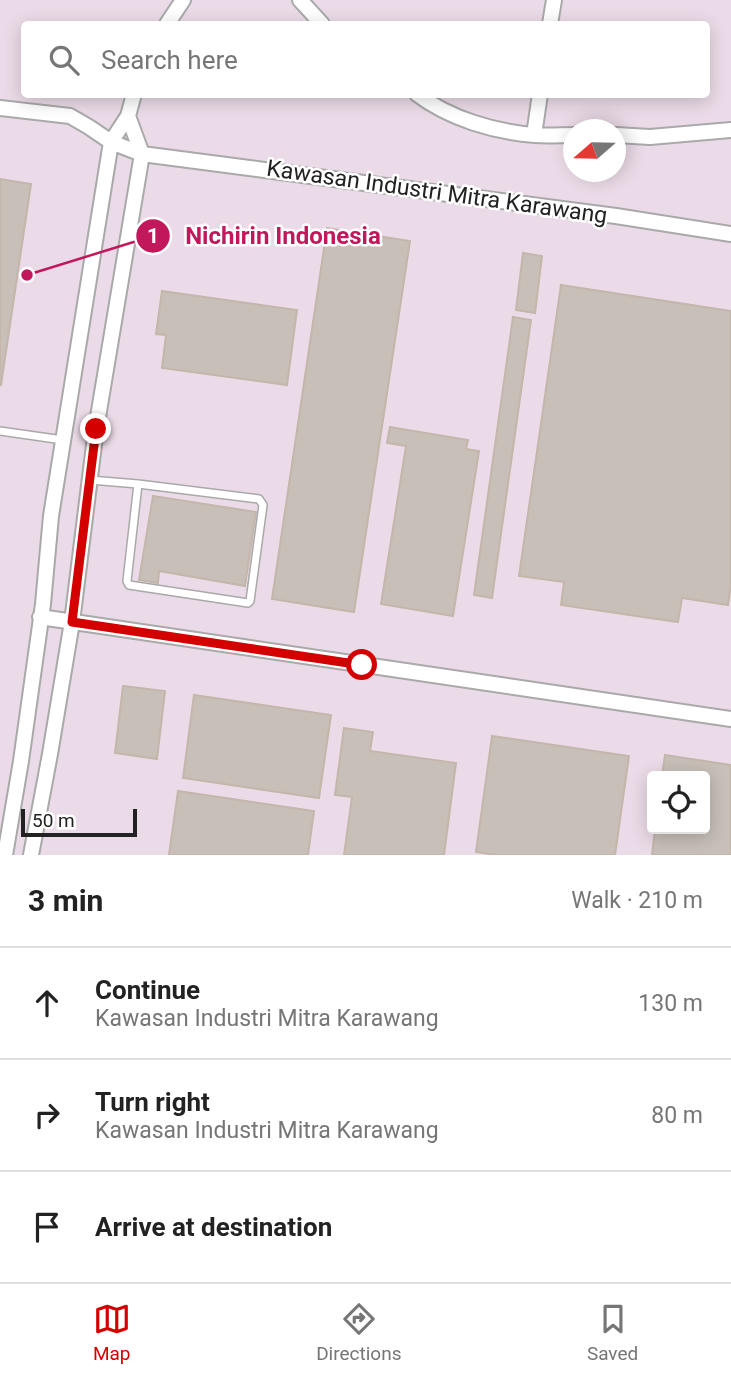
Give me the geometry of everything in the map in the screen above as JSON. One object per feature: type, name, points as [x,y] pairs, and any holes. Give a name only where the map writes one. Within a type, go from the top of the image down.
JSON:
[{"type":"street","points":[[169,21],[183,0]]},
{"type":"street","points":[[300,0],[319,21]]},
{"type":"street","points":[[550,21],[554,0]]},
{"type":"street","points":[[5,855],[43,604],[51,516],[111,142],[128,116],[133,98]]},
{"type":"street","points":[[424,98],[443,110],[486,127],[534,135],[563,135]]},
{"type":"street","points":[[534,135],[539,98]]},
{"type":"street","name":"Kawasan Industri Mitra Karawang","points":[[0,108],[70,116],[111,142],[142,154],[616,216],[731,234]]},
{"type":"street","points":[[31,855],[72,622],[96,429],[142,154],[128,116]]},
{"type":"street","points":[[626,136],[650,137],[731,130]]},
{"type":"street","points":[[40,617],[731,719]]},
{"type":"lane","points":[[0,431],[63,440]]},
{"type":"lane","points":[[90,480],[138,484],[259,499],[262,505],[250,601],[246,604],[128,584],[138,484]]},
{"type":"shaded area","points":[[0,0],[731,0],[731,855],[0,855]]},
{"type":"building","points":[[0,179],[31,184],[1,385],[0,385]]},
{"type":"building","points":[[327,228],[410,241],[354,612],[272,599]]},
{"type":"building","points":[[523,253],[542,256],[535,313],[516,310]]},
{"type":"building","points":[[561,285],[731,311],[731,584],[728,605],[682,598],[678,622],[561,605],[564,582],[519,576]]},
{"type":"building","points":[[162,291],[297,310],[287,385],[162,368],[166,335],[156,334]]},
{"type":"building","points":[[513,317],[531,320],[492,598],[474,595]]},
{"type":"building","points":[[390,427],[468,440],[466,449],[479,451],[453,616],[381,604],[406,446],[387,443]]},
{"type":"building","points":[[153,496],[256,512],[245,586],[159,571],[158,583],[139,580]]},
{"type":"building","points":[[123,686],[165,691],[157,759],[115,753]]},
{"type":"building","points":[[194,695],[331,715],[319,798],[183,778]]},
{"type":"building","points":[[344,728],[373,732],[370,751],[456,763],[444,855],[344,855],[352,797],[335,795]]},
{"type":"building","points":[[492,736],[629,756],[615,855],[496,855],[476,852]]},
{"type":"building","points":[[665,755],[731,765],[731,855],[652,855],[654,834],[710,834],[710,771],[663,771]]},
{"type":"building","points":[[178,791],[314,811],[308,855],[169,855]]},
{"type":"place","name":"Nichirin Indonesia","points":[[27,275]]},
{"type":"route","points":[[96,429],[72,622],[362,665]]}]
